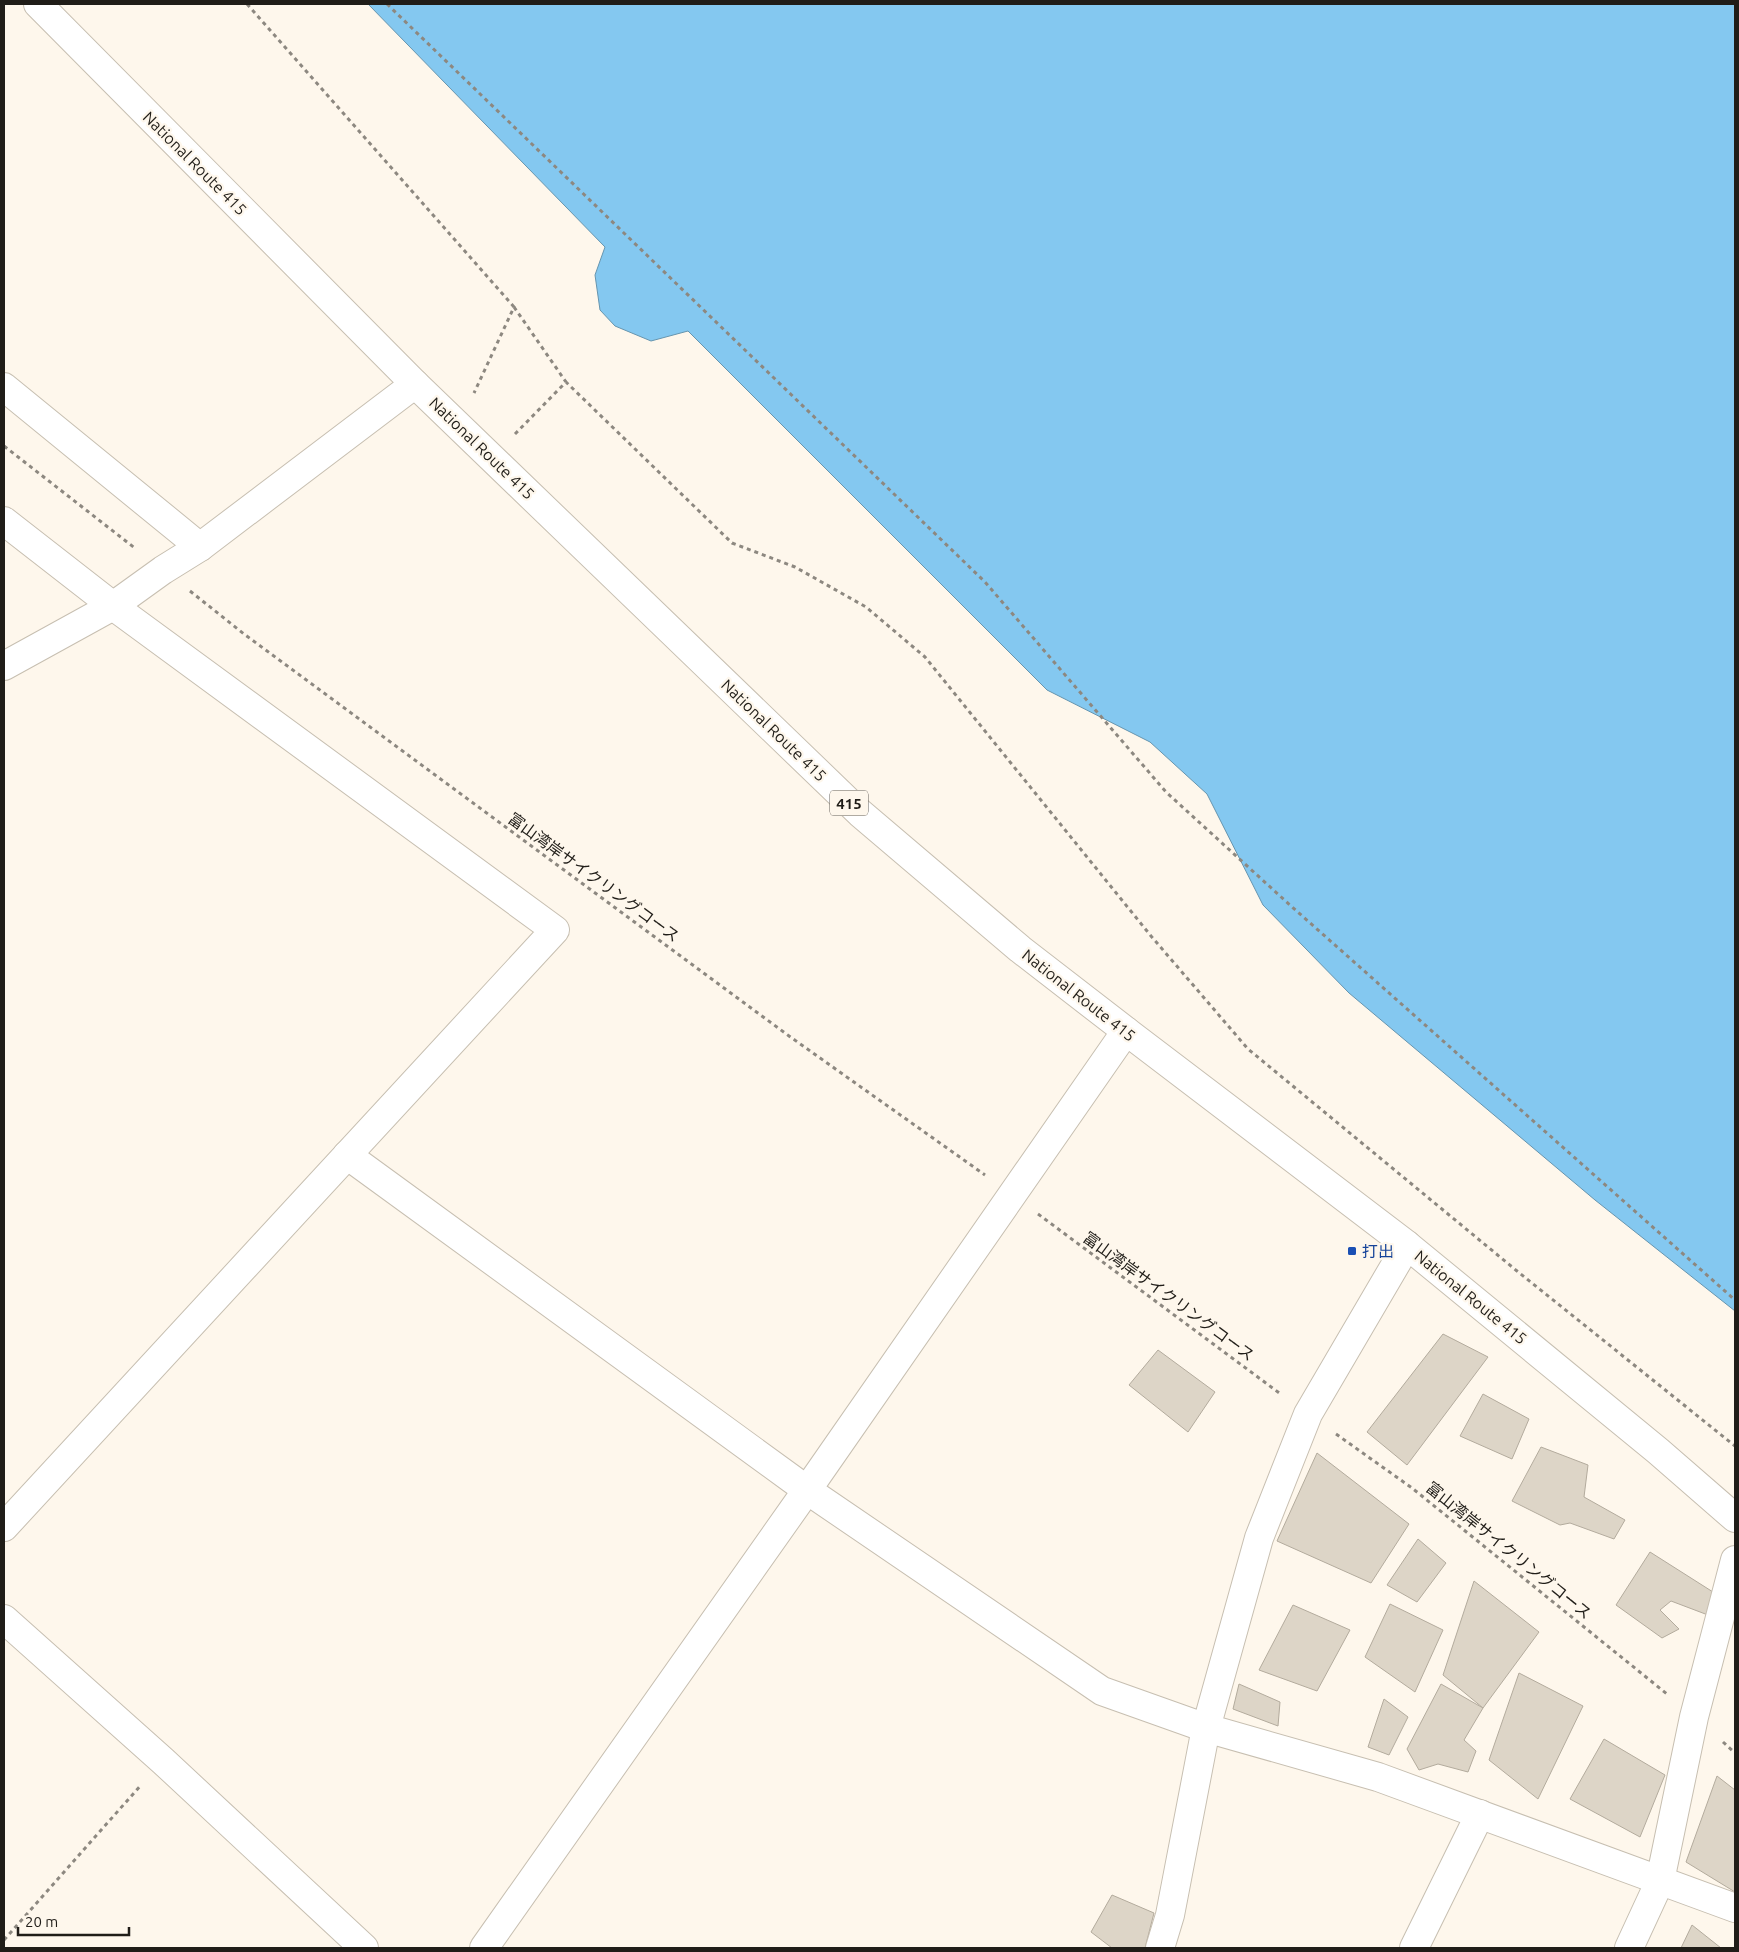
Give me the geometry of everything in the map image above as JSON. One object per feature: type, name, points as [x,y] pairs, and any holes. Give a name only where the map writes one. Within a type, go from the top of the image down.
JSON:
[{"type":"main road","name":"National Route 415","points":[[38,4],[415,384],[860,813],[1020,949],[1126,1032],[1407,1245],[1658,1451],[1735,1518]]},
{"type":"main road","points":[[4,666],[113,606],[163,570],[200,547],[415,384]]},
{"type":"main road","points":[[4,387],[200,547]]},
{"type":"main road","points":[[4,521],[113,606],[555,930],[4,1527]]},
{"type":"main road","points":[[484,1948],[1126,1032]]},
{"type":"main road","points":[[347,1155],[806,1490],[1102,1691],[1206,1728],[1378,1776],[1735,1908]]},
{"type":"main road","points":[[1160,1948],[1170,1915],[1206,1728],[1259,1538],[1308,1414],[1407,1245]]},
{"type":"main road","points":[[1628,1948],[1660,1881],[1694,1717],[1735,1560]]},
{"type":"main road","points":[[4,1619],[163,1761],[364,1948]]},
{"type":"main road","points":[[1414,1948],[1480,1814]]},
{"type":"path","points":[[247,4],[514,307],[566,382],[732,543],[795,567],[866,608],[925,657],[1152,936],[1248,1049],[1517,1271],[1735,1446]]},
{"type":"path","points":[[387,4],[985,582],[1166,792],[1298,913],[1735,1300]]},
{"type":"path","points":[[458,426],[514,307]]},
{"type":"path","points":[[492,457],[566,382]]},
{"type":"path","points":[[4,446],[135,548]]},
{"type":"path","name":"富山湾岸サイクリングコース","points":[[186,588],[244,634],[789,1036],[992,1180]]},
{"type":"path","name":"富山湾岸サイクリングコース","points":[[1030,1208],[1286,1397]]},
{"type":"path","name":"富山湾岸サイクリングコース","points":[[1331,1431],[1412,1488],[1675,1700]]},
{"type":"path","points":[[4,1940],[163,1761]]},
{"type":"water","points":[[368,4],[1735,4],[1735,1311],[1595,1200],[1349,993],[1263,905],[1207,794],[1150,742],[1047,690],[688,331],[651,341],[615,326],[600,310],[595,275],[605,247]]},
{"type":"building","points":[[1443,1334],[1488,1357],[1407,1465],[1367,1432]]},
{"type":"building","points":[[1158,1350],[1215,1392],[1188,1432],[1129,1385]]},
{"type":"building","points":[[1483,1394],[1529,1419],[1512,1459],[1460,1436]]},
{"type":"building","points":[[1541,1447],[1588,1465],[1584,1497],[1625,1520],[1614,1539],[1570,1523],[1560,1525],[1512,1501]]},
{"type":"building","points":[[1317,1453],[1409,1524],[1371,1583],[1277,1541]]},
{"type":"building","points":[[1418,1539],[1446,1563],[1417,1602],[1387,1585]]},
{"type":"building","points":[[1650,1552],[1713,1592],[1708,1615],[1671,1601],[1660,1610],[1679,1629],[1662,1638],[1616,1605]]},
{"type":"building","points":[[1474,1581],[1539,1632],[1483,1708],[1443,1675]]},
{"type":"building","points":[[1390,1604],[1443,1630],[1415,1692],[1365,1657]]},
{"type":"building","points":[[1293,1605],[1350,1630],[1317,1691],[1259,1670]]},
{"type":"building","points":[[1519,1673],[1583,1706],[1538,1799],[1489,1760]]},
{"type":"building","points":[[1239,1684],[1280,1702],[1278,1726],[1233,1709]]},
{"type":"building","points":[[1441,1684],[1483,1708],[1464,1740],[1476,1751],[1468,1772],[1438,1764],[1419,1770],[1407,1749]]},
{"type":"building","points":[[1384,1699],[1408,1717],[1389,1755],[1368,1747]]},
{"type":"building","points":[[1604,1739],[1665,1775],[1640,1837],[1570,1799]]},
{"type":"building","points":[[1717,1776],[1735,1790],[1735,1892],[1686,1862]]},
{"type":"building","points":[[1112,1895],[1154,1913],[1145,1948],[1112,1948],[1091,1932]]},
{"type":"building","points":[[1692,1925],[1721,1948],[1681,1948]]},
{"type":"place","name":"打出","points":[[1352,1251]]}]
